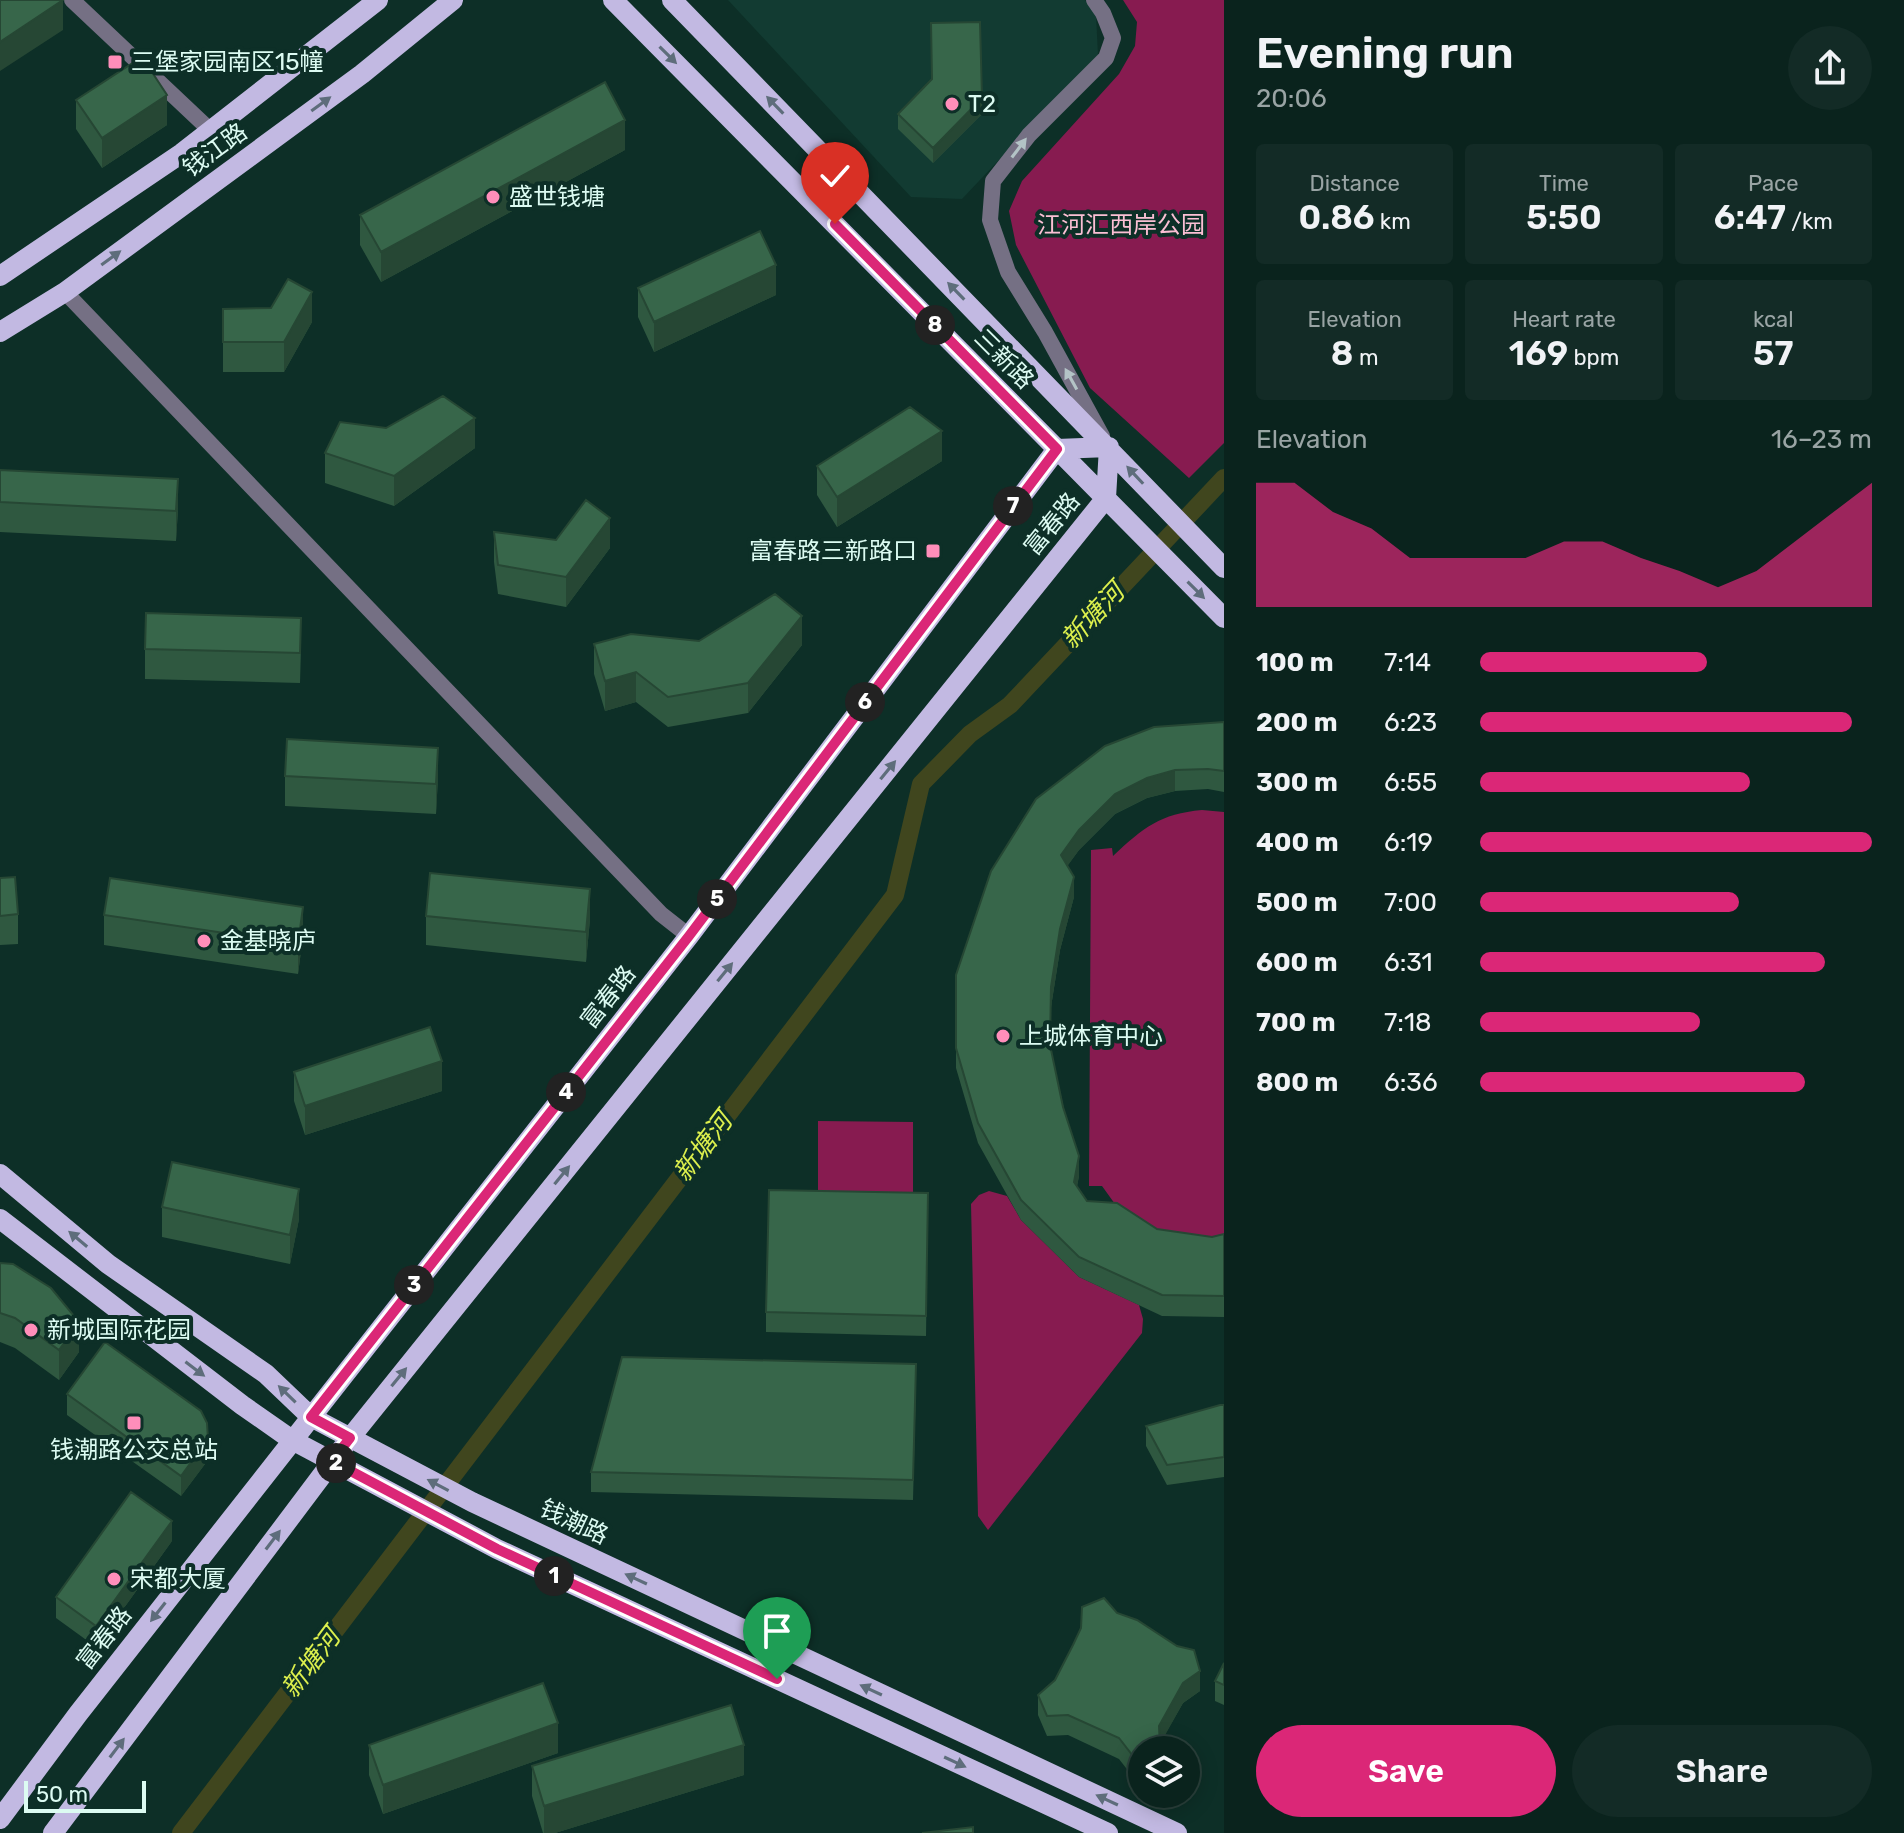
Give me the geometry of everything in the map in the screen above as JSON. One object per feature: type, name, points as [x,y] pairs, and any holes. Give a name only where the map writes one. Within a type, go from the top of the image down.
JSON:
[{"type":"main road","name":"钱江路","points":[[0,276],[182,153],[378,0]]},
{"type":"main road","name":"钱江路","points":[[0,332],[65,292],[362,74],[453,0]]},
{"type":"main road","name":"三新路","points":[[613,0],[1224,618]]},
{"type":"main road","name":"三新路","points":[[672,0],[1224,568]]},
{"type":"main road","points":[[1057,449],[1109,447]]},
{"type":"main road","name":"富春路","points":[[53,1833],[350,1438],[1106,498],[1109,447]]},
{"type":"main road","name":"富春路","points":[[0,1819],[78,1714],[689,936],[1057,449]]},
{"type":"main road","name":"钱潮路","points":[[0,1174],[108,1264],[266,1374],[311,1417],[472,1502],[1177,1833]]},
{"type":"main road","points":[[0,1219],[292,1440],[497,1549],[1108,1833]]},
{"type":"street","points":[[72,0],[211,131]]},
{"type":"street","name":"三新路","points":[[1094,0],[1113,38],[1106,58],[1029,135],[993,181],[990,220],[1008,272],[1109,447]]},
{"type":"street","points":[[65,292],[650,902],[689,936]]},
{"type":"shaded area","points":[[728,0],[1085,0],[1096,15],[1098,55],[962,199],[911,197]]},
{"type":"green space","name":"江河汇西岸公园","points":[[1123,0],[1224,0],[1224,443],[1189,478],[1090,388],[1016,245],[1009,211],[1022,181],[1119,74],[1135,46],[1137,22]]},
{"type":"green space","points":[[1202,810],[1224,812],[1224,1241],[1188,1245],[1120,1211],[1102,1186],[1089,1186],[1091,850],[1112,848],[1113,856],[1153,824],[1175,815]]},
{"type":"green space","points":[[818,1121],[913,1122],[913,1213],[818,1211]]},
{"type":"green space","points":[[989,1191],[1007,1196],[1021,1220],[1079,1277],[1139,1305],[1143,1319],[1142,1333],[988,1530],[978,1516],[971,1204],[979,1195]]},
{"type":"building","points":[[0,0],[63,0],[0,42]]},
{"type":"building","name":"T2","points":[[980,22],[982,98],[933,148],[898,114],[932,79],[931,23]]},
{"type":"building","points":[[142,57],[167,95],[102,138],[76,100]]},
{"type":"building","points":[[605,82],[625,120],[381,252],[360,215]]},
{"type":"building","points":[[760,231],[776,265],[654,322],[638,288]]},
{"type":"building","points":[[288,279],[312,292],[284,342],[223,342],[223,309],[271,308]]},
{"type":"building","points":[[443,396],[475,418],[394,476],[325,453],[340,422],[386,428]]},
{"type":"building","points":[[910,407],[942,431],[837,497],[817,466]]},
{"type":"building","points":[[0,470],[178,479],[176,511],[0,502]]},
{"type":"building","points":[[586,500],[610,518],[566,577],[498,565],[494,532],[556,540]]},
{"type":"building","points":[[775,594],[802,616],[748,683],[668,697],[636,672],[605,681],[594,644],[631,634],[699,641]]},
{"type":"building","points":[[146,613],[301,618],[300,653],[145,649]]},
{"type":"building","name":"上城体育中心","points":[[1224,722],[1224,771],[1175,770],[1147,778],[1115,794],[1079,830],[1061,855],[1074,877],[1060,929],[1051,987],[1050,1045],[1063,1107],[1079,1156],[1074,1182],[1087,1201],[1117,1203],[1157,1229],[1212,1237],[1224,1234],[1224,1296],[1162,1295],[1079,1257],[1021,1200],[978,1123],[956,1048],[956,975],[991,871],[1036,799],[1105,746],[1154,727]]},
{"type":"building","points":[[287,739],[438,748],[436,784],[285,776]]},
{"type":"building","points":[[430,873],[590,889],[586,932],[426,916]]},
{"type":"building","points":[[15,877],[18,914],[0,916],[0,878]]},
{"type":"building","points":[[110,878],[303,907],[298,944],[104,915]]},
{"type":"building","points":[[430,1027],[442,1061],[305,1106],[294,1072]]},
{"type":"building","points":[[172,1162],[299,1189],[290,1235],[162,1207]]},
{"type":"building","points":[[769,1190],[928,1193],[926,1316],[766,1312]]},
{"type":"building","points":[[0,1263],[13,1264],[51,1288],[79,1322],[59,1350],[15,1318],[0,1313]]},
{"type":"building","name":"钱潮路公交总站","points":[[105,1342],[201,1411],[207,1423],[208,1439],[181,1476],[67,1394]]},
{"type":"building","points":[[622,1357],[916,1364],[913,1480],[591,1472]]},
{"type":"building","points":[[1224,1405],[1224,1457],[1167,1465],[1146,1426]]},
{"type":"building","name":"宋都大厦","points":[[131,1492],[172,1521],[96,1626],[56,1597]]},
{"type":"building","points":[[1104,1598],[1117,1613],[1137,1620],[1177,1646],[1194,1650],[1200,1671],[1183,1683],[1159,1726],[1160,1736],[1128,1736],[1128,1750],[1119,1738],[1068,1715],[1047,1716],[1038,1695],[1055,1680],[1073,1645],[1081,1628],[1082,1607]]},
{"type":"building","points":[[1224,1663],[1224,1685],[1215,1681]]},
{"type":"building","points":[[543,1683],[558,1723],[383,1785],[369,1745]]},
{"type":"building","points":[[731,1705],[744,1745],[544,1806],[532,1766]]},
{"type":"building","points":[[973,1827],[973,1833],[922,1833]]},
{"type":"waterway","name":"新塘河","points":[[181,1833],[895,895],[921,784],[970,734],[1010,705],[1224,478]]},
{"type":"place","name":"三堡家园南区15幢","points":[[115,62]]},
{"type":"place","name":"T2","points":[[952,104]]},
{"type":"place","name":"盛世钱塘","points":[[493,197]]},
{"type":"place","name":"富春路三新路口","points":[[933,551]]},
{"type":"place","name":"金基晓庐","points":[[204,941]]},
{"type":"place","name":"上城体育中心","points":[[1003,1036]]},
{"type":"place","name":"新城国际花园","points":[[31,1330]]},
{"type":"place","name":"钱潮路公交总站","points":[[134,1423]]},
{"type":"place","name":"宋都大厦","points":[[114,1579]]},
{"type":"route","points":[[777,1679],[497,1549],[332,1461],[350,1438],[311,1417],[689,936],[1057,449],[835,224]]}]
